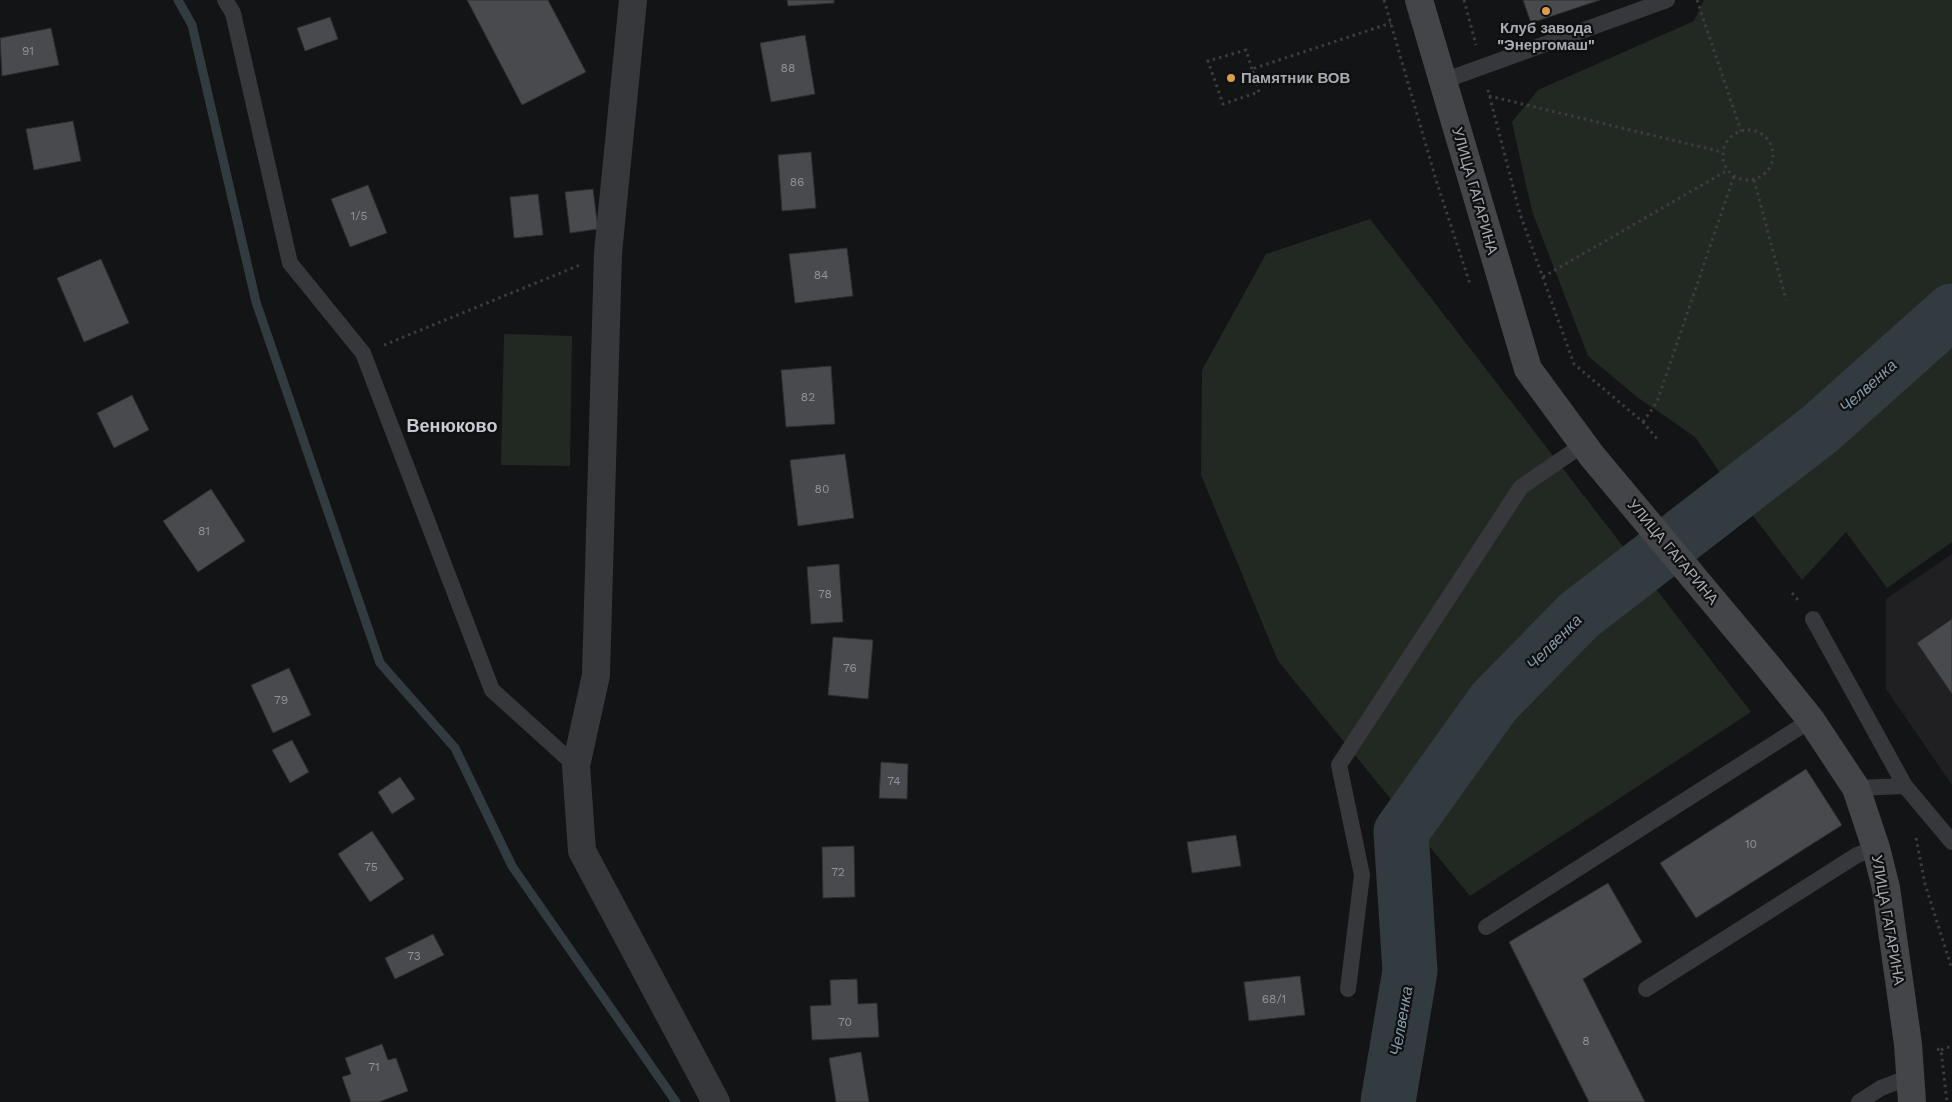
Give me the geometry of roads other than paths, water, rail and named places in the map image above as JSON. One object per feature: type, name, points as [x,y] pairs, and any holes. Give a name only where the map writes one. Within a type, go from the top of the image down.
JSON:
[{"type":"main road","name":"УЛИЦА ГАГАРИНА","points":[[1419,0],[1528,369],[1588,450],[1766,664],[1810,720],[1856,788],[1876,848],[1893,932],[1911,1090]]},
{"type":"street","points":[[632,0],[608,253],[596,675],[576,766],[582,851],[716,1102]]},
{"type":"lane","points":[[225,0],[232,13],[290,263],[363,353],[492,690],[576,766]]},
{"type":"lane","points":[[1443,81],[1667,0]]},
{"type":"lane","points":[[1348,988],[1362,874],[1338,765],[1521,487],[1588,450]]},
{"type":"lane","points":[[1813,619],[1905,786],[1952,842]]},
{"type":"lane","points":[[1486,927],[1810,720]]},
{"type":"lane","points":[[1856,788],[1905,786]]},
{"type":"lane","points":[[1646,989],[1857,855],[1876,848]]},
{"type":"lane","points":[[1859,1102],[1881,1088],[1911,1090]]},
{"type":"waterway","points":[[178,0],[192,25],[256,302],[380,663],[455,748],[512,866],[676,1102]]},
{"type":"waterway","name":"Челвенка","points":[[1388,1102],[1410,971],[1401,832],[1494,702],[1578,616],[1820,429],[1952,311]]},
{"type":"place","name":"Клуб завода \"Энергомаш\"","points":[[1546,11]]},
{"type":"place","name":"Памятник ВОВ","points":[[1231,78]]},
{"type":"district","name":"Венюково","points":[[452,425]]}]
